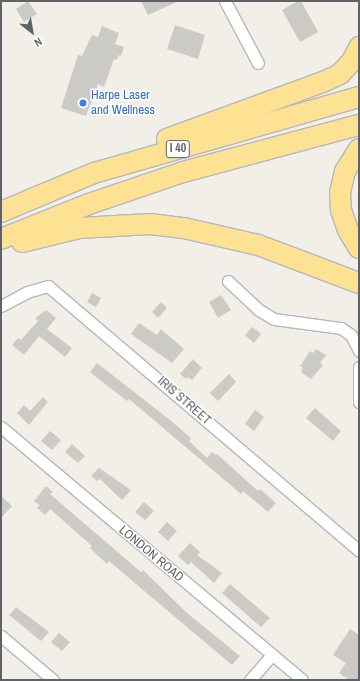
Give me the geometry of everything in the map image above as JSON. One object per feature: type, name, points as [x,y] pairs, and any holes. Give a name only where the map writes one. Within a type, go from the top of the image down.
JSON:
[{"type":"highway","points":[[94,173],[146,147],[323,82],[340,74],[352,61],[359,47]]},
{"type":"highway","name":"I 40","points":[[1,212],[94,173],[359,97]]},
{"type":"highway","name":"I 40","points":[[1,239],[89,204],[170,177],[359,125]]},
{"type":"highway","points":[[359,149],[345,171],[340,193],[341,210],[348,230],[359,248]]},
{"type":"highway","points":[[1,248],[80,228],[150,224],[213,233],[258,245],[359,283]]},
{"type":"street","points":[[224,1],[258,63]]},
{"type":"street","points":[[228,282],[259,310],[274,318],[341,328],[351,335],[359,351]]},
{"type":"street","name":"IRIS STREET","points":[[1,306],[27,292],[48,286],[359,551]]},
{"type":"street","points":[[359,367],[359,402]]},
{"type":"street","name":"LONDON ROAD","points":[[1,427],[302,680]]},
{"type":"street","points":[[1,636],[49,679]]},
{"type":"street","points":[[250,680],[272,655]]},
{"type":"building","points":[[28,1],[37,14],[24,22],[16,9]]},
{"type":"building","points":[[141,1],[179,1],[148,15]]},
{"type":"building","points":[[298,1],[301,1],[318,32],[300,42],[282,10]]},
{"type":"building","points":[[175,25],[205,35],[198,59],[167,49]]},
{"type":"building","points":[[102,26],[119,33],[115,44],[124,47],[121,56],[119,55],[117,60],[114,59],[104,87],[98,84],[86,116],[61,108],[78,55],[82,56],[92,35],[98,37]]},
{"type":"building","points":[[92,293],[101,298],[96,307],[87,302]]},
{"type":"building","points":[[221,295],[231,310],[218,318],[209,302]]},
{"type":"building","points":[[161,302],[167,308],[158,318],[152,312]]},
{"type":"building","points":[[46,310],[56,318],[47,329],[72,348],[65,357],[39,336],[24,355],[12,345],[18,338],[21,340],[38,321],[35,318]]},
{"type":"building","points":[[139,323],[157,335],[161,329],[184,349],[172,363],[131,334]]},
{"type":"building","points":[[252,327],[261,334],[254,343],[245,335]]},
{"type":"building","points":[[316,349],[326,355],[320,363],[323,365],[311,379],[301,372],[303,368],[300,366],[310,351],[313,353]]},
{"type":"building","points":[[193,359],[202,368],[192,380],[188,377],[186,379],[180,374]]},
{"type":"building","points":[[97,363],[191,438],[189,441],[207,458],[212,452],[216,455],[217,454],[258,491],[260,489],[276,503],[268,512],[243,491],[241,494],[129,399],[127,401],[90,372]]},
{"type":"building","points":[[229,374],[236,382],[218,401],[210,393]]},
{"type":"building","points":[[43,397],[48,402],[29,425],[17,413],[24,405],[30,411]]},
{"type":"building","points":[[315,408],[341,431],[333,441],[306,418]]},
{"type":"building","points":[[255,410],[264,417],[254,431],[245,424]]},
{"type":"building","points":[[50,431],[61,440],[52,450],[41,441]]},
{"type":"building","points":[[72,444],[85,456],[78,463],[65,452]]},
{"type":"building","points":[[99,468],[131,490],[122,500],[100,479],[97,481],[91,476]]},
{"type":"building","points":[[46,486],[53,492],[50,494],[141,572],[143,570],[187,613],[240,656],[232,665],[109,561],[107,564],[90,548],[92,546],[50,509],[45,515],[37,508],[40,505],[34,501]]},
{"type":"building","points":[[1,496],[12,506],[1,518]]},
{"type":"building","points":[[144,502],[154,511],[145,520],[135,512]]},
{"type":"building","points":[[167,522],[177,531],[168,541],[158,532]]},
{"type":"building","points":[[190,543],[200,552],[197,555],[222,573],[214,583],[191,562],[188,565],[178,556]]},
{"type":"building","points":[[230,584],[270,618],[261,627],[222,593]]},
{"type":"building","points":[[16,607],[49,632],[41,641],[9,615]]},
{"type":"building","points":[[350,629],[359,635],[359,680],[349,680],[339,673],[346,663],[333,655]]},
{"type":"building","points":[[59,633],[70,642],[62,651],[51,642]]},
{"type":"place","name":"Harpe Laser and Wellness","points":[[83,103]]}]
